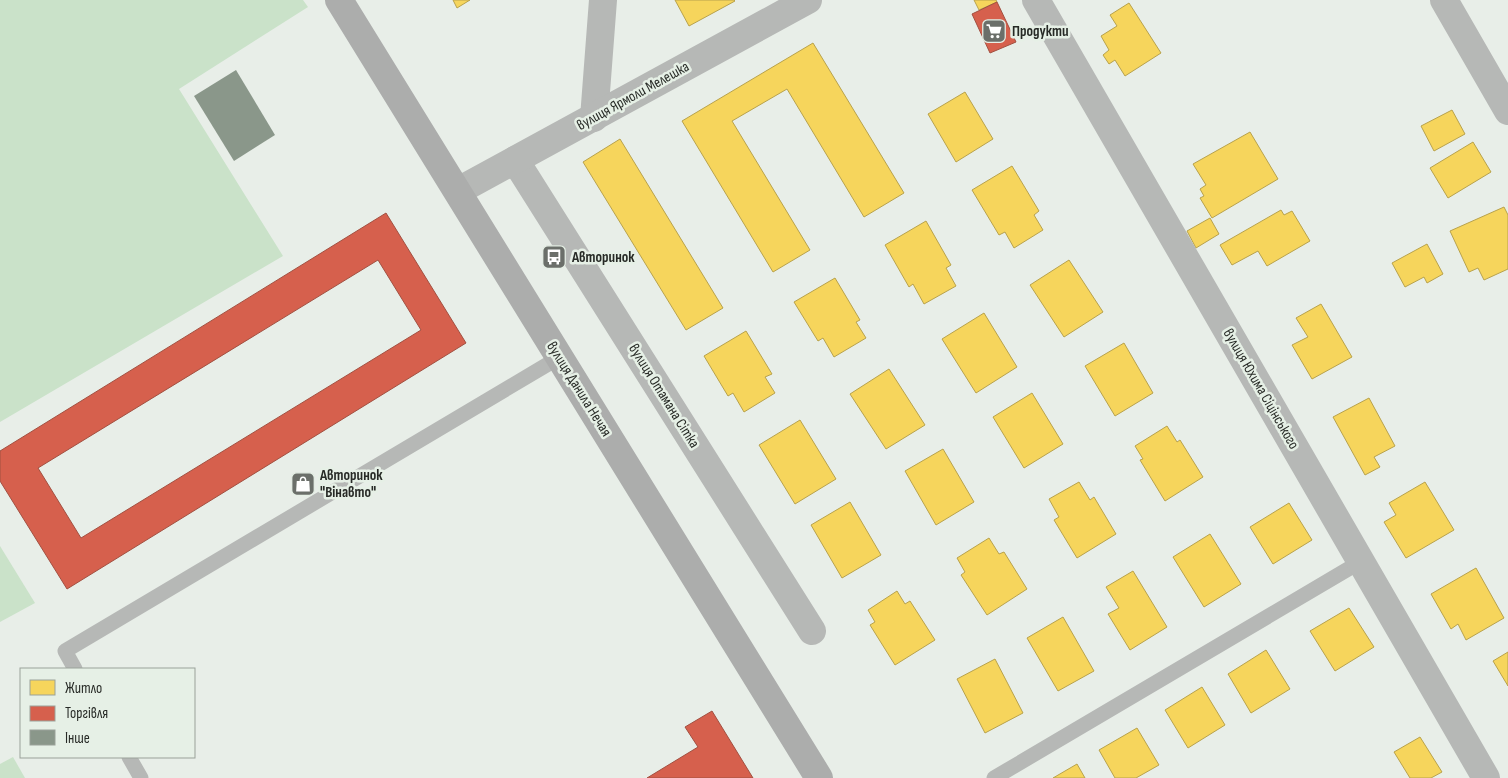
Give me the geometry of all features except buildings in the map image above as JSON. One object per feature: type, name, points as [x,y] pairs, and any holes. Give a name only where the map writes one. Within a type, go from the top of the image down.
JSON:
[{"type":"main road","name":"вулиця Данила Нечая","points":[[339,0],[819,778]]},
{"type":"street","points":[[594,118],[603,0]]},
{"type":"street","name":"вулиця Ярмоли Мелешка","points":[[458,191],[808,0]]},
{"type":"street","name":"вулиця Юхима Сіцінського","points":[[1036,0],[1486,778]]},
{"type":"street","points":[[1444,0],[1508,111]]},
{"type":"street","name":"вулиця Отамана Сітка","points":[[515,160],[812,631]]},
{"type":"lane","points":[[75,668],[65,651],[560,356]]},
{"type":"lane","points":[[994,778],[1360,562]]},
{"type":"lane","points":[[129,758],[142,778]]},
{"type":"green space","points":[[0,0],[303,0],[308,7],[179,89],[283,256],[0,422]]},
{"type":"green space","points":[[0,546],[35,603],[0,622]]},
{"type":"green space","points":[[13,757],[25,778],[0,778],[0,764]]},
{"type":"place","name":"Продукти","points":[[994,31]]},
{"type":"place","name":"Авторинок","points":[[554,257]]},
{"type":"place","name":"Авторинок \"Вінавто\"","points":[[303,484]]}]
